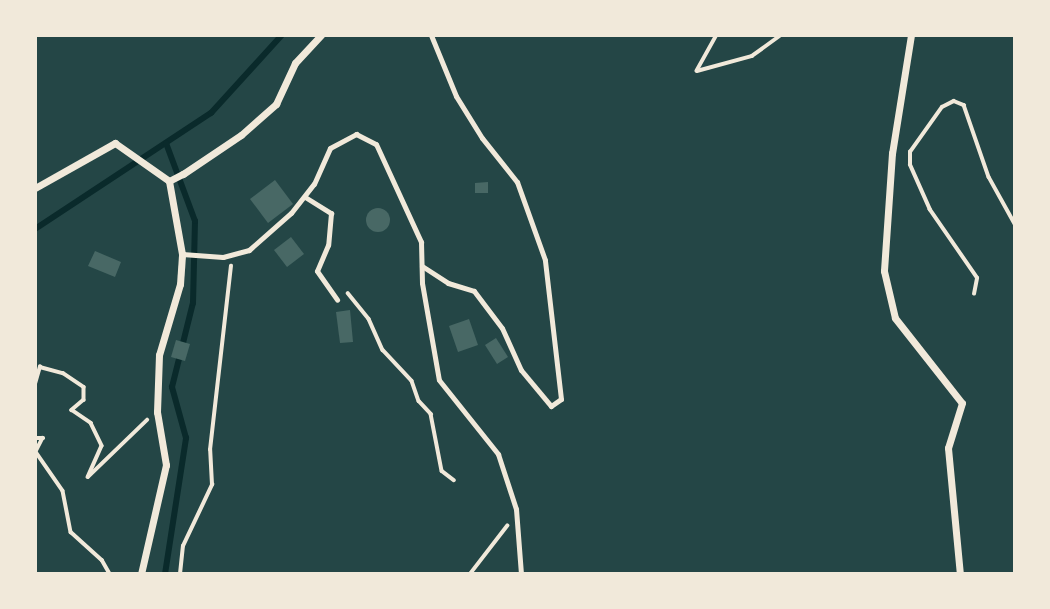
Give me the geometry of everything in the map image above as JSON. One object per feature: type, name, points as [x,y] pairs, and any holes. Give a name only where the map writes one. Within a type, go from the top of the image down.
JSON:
[{"type":"street","points":[[171,180],[241,135],[276,104],[295,64],[321,35]]},
{"type":"street","points":[[911,35],[892,153],[884,271],[895,318],[962,403],[948,448],[960,574]]},
{"type":"street","points":[[35,188],[115,143],[131,150],[147,168],[171,180]]},
{"type":"street","points":[[141,574],[166,465],[157,412],[159,355],[180,284],[183,254],[171,180]]},
{"type":"lane","points":[[422,266],[448,283],[474,292],[502,328],[528,379],[551,406],[561,399],[545,260],[517,182],[482,138],[456,96],[431,35]]},
{"type":"lane","points":[[183,254],[207,256],[236,254],[249,250],[273,231],[304,197],[330,148],[356,134],[376,144],[421,242],[422,266],[439,380],[498,454],[517,519],[521,574]]},
{"type":"lane","points":[[304,197],[331,213],[328,245],[317,271],[337,300]]},
{"type":"path","points":[[716,35],[697,71],[752,56],[781,35]]},
{"type":"path","points":[[974,294],[977,278],[930,210],[910,165],[910,152],[942,107],[954,102],[964,105],[989,177],[1015,224]]},
{"type":"path","points":[[180,574],[184,545],[212,485],[210,450],[216,380],[225,348],[226,280],[236,254]]},
{"type":"path","points":[[340,283],[369,319],[383,350],[412,381],[419,401],[431,414],[442,471],[454,480]]},
{"type":"path","points":[[35,384],[40,367],[63,373],[84,387],[84,400],[72,410],[91,424],[102,446],[88,477],[157,412]]},
{"type":"path","points":[[35,438],[43,438],[36,452],[63,491],[71,532],[103,560],[110,574]]},
{"type":"path","points":[[470,574],[497,534],[517,519]]},
{"type":"shaded area","points":[[35,35],[1015,35],[1015,574],[35,574]]},
{"type":"building","points":[[275,180],[293,204],[268,223],[250,199]]},
{"type":"building","points":[[488,182],[488,193],[475,193],[475,183]]},
{"type":"building","points":[[378,208],[386,212],[390,220],[386,228],[378,232],[370,228],[366,220],[370,212]]},
{"type":"building","points":[[291,237],[304,254],[287,267],[274,250]]},
{"type":"building","points":[[95,251],[121,262],[115,277],[88,266]]},
{"type":"building","points":[[350,310],[353,342],[340,343],[336,312]]},
{"type":"building","points":[[469,319],[478,345],[458,352],[449,326]]},
{"type":"building","points":[[496,338],[508,357],[497,364],[485,345]]},
{"type":"building","points":[[176,340],[190,344],[185,361],[171,357]]},
{"type":"waterway","points":[[35,229],[211,113],[282,35]]},
{"type":"waterway","points":[[165,574],[186,438],[172,387],[193,303],[195,221],[166,143]]}]
